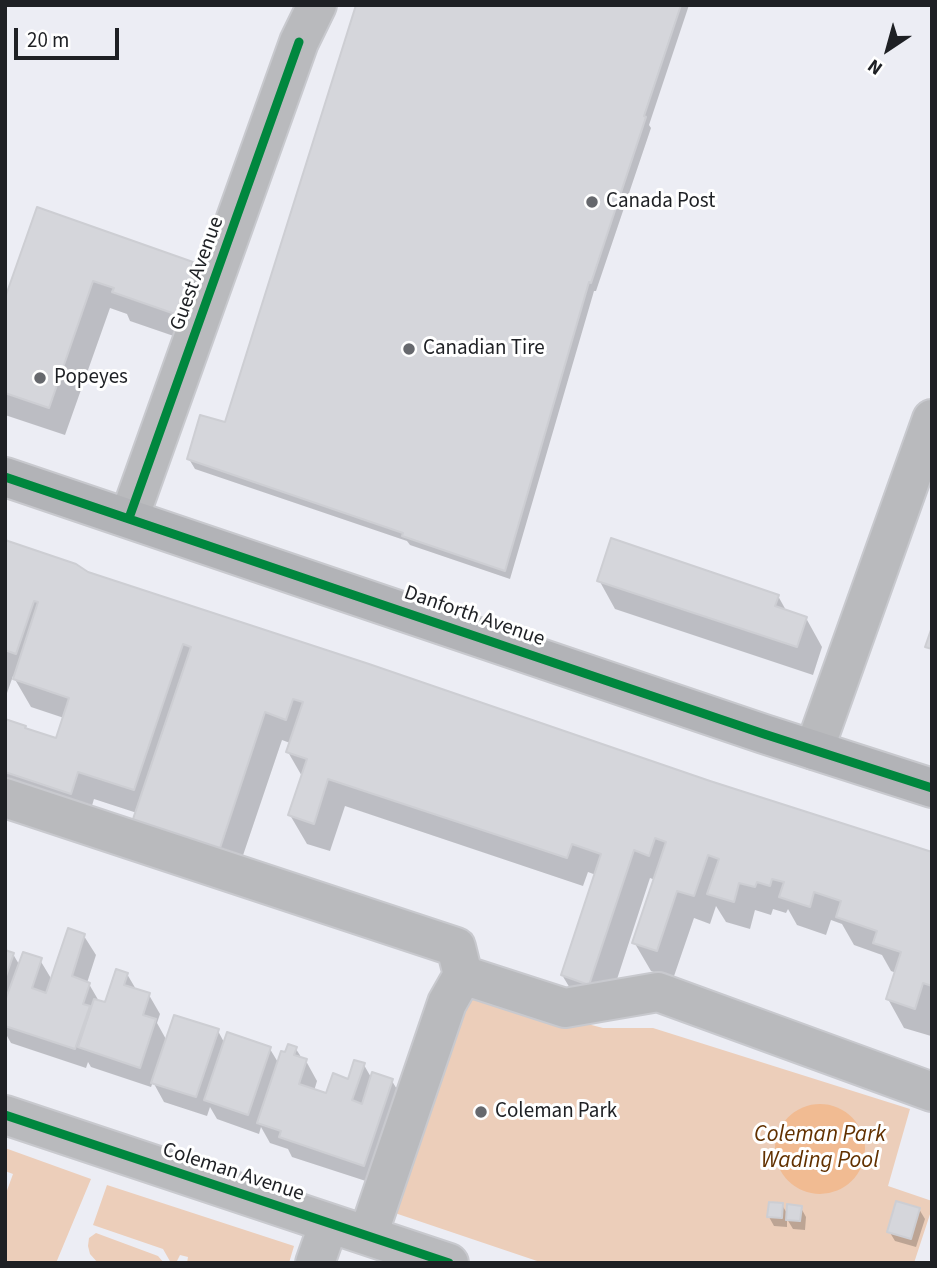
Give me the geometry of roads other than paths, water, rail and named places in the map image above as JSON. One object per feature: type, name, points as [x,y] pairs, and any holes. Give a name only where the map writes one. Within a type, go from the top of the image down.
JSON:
[{"type":"main road","name":"Danforth Avenue","points":[[5,477],[932,788]]},
{"type":"street","name":"Guest Avenue","points":[[129,518],[299,42],[317,5]]},
{"type":"street","points":[[814,750],[932,419]]},
{"type":"street","points":[[5,798],[456,947],[463,975],[447,1003],[368,1235]]},
{"type":"street","points":[[463,975],[565,1008],[658,992],[932,1092]]},
{"type":"street","name":"Coleman Avenue","points":[[5,1115],[449,1263]]},
{"type":"street","points":[[315,1263],[329,1223]]},
{"type":"water","name":"Coleman Park Wading Pool","points":[[820,1104],[837,1108],[852,1117],[861,1132],[865,1149],[861,1166],[852,1181],[837,1190],[820,1194],[803,1190],[788,1181],[779,1166],[775,1149],[779,1132],[788,1117],[803,1108]]},
{"type":"place","name":"Canada Post","points":[[592,202]]},
{"type":"place","name":"Canadian Tire","points":[[409,349]]},
{"type":"place","name":"Popeyes","points":[[40,378]]},
{"type":"place","name":"Coleman Park","points":[[481,1112]]}]
